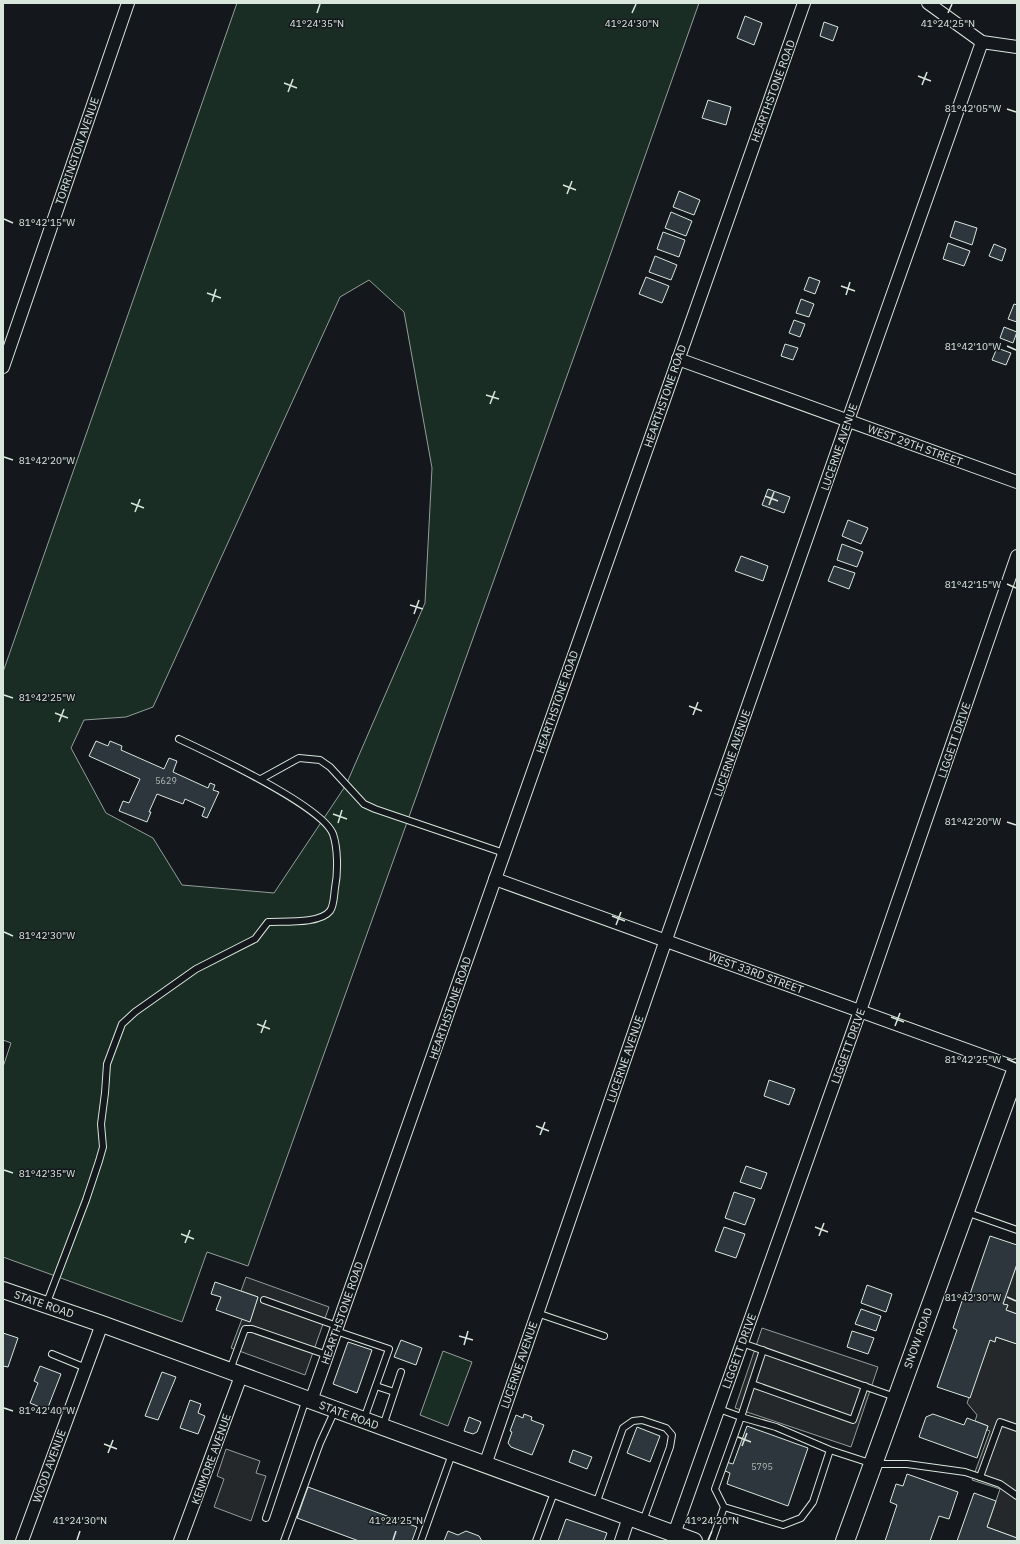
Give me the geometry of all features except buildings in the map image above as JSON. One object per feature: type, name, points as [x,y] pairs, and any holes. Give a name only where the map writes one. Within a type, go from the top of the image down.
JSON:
[{"type":"main road","name":"SNOW ROAD","points":[[845,1541],[965,1211],[1013,1090],[1017,1068]]},
{"type":"main road","name":"STATE ROAD","points":[[3,1290],[102,1324],[694,1541]]},
{"type":"street","name":"TORRINGTON AVENUE","points":[[3,367],[128,3]]},
{"type":"street","name":"HEARTHSTONE ROAD","points":[[309,1400],[337,1328],[804,3]]},
{"type":"street","points":[[928,3],[982,42],[1017,47]]},
{"type":"street","name":"LUCERNE AVENUE","points":[[485,1465],[666,941],[982,42]]},
{"type":"street","name":"WEST 29TH STREET","points":[[678,359],[1017,482]]},
{"type":"street","name":"LIGGETT DRIVE","points":[[674,1534],[860,1011],[1017,556]]},
{"type":"street","name":"WEST 33RD STREET","points":[[495,879],[1017,1068]]},
{"type":"street","name":"WOOD AVENUE","points":[[22,1541],[102,1324]]},
{"type":"street","name":"KENMORE AVENUE","points":[[180,1541],[235,1374]]},
{"type":"street","points":[[620,1541],[636,1520]]},
{"type":"lane","points":[[46,1305],[86,1200],[103,1147],[101,1124],[107,1064],[122,1024],[135,1012],[196,969],[255,939],[268,922],[311,920],[324,916],[331,908],[336,884],[337,859],[333,834],[326,823],[315,814],[261,779],[179,739]]},
{"type":"lane","points":[[261,779],[298,758],[320,760],[330,767],[364,804],[504,853]]},
{"type":"lane","points":[[965,1211],[1017,1230]]},
{"type":"lane","points":[[264,1300],[389,1349],[364,1420]]},
{"type":"lane","points":[[537,1313],[604,1336]]},
{"type":"lane","points":[[235,1374],[245,1329],[252,1329],[327,1355]]},
{"type":"lane","points":[[742,1343],[897,1397]]},
{"type":"lane","points":[[763,1350],[715,1489],[724,1506],[783,1525],[801,1518],[814,1502],[830,1450]]},
{"type":"lane","points":[[52,1354],[86,1368]]},
{"type":"lane","points":[[382,1427],[401,1372]]},
{"type":"lane","points":[[752,1384],[853,1420],[865,1386]]},
{"type":"lane","points":[[376,1386],[394,1392]]},
{"type":"lane","points":[[266,1518],[309,1400]]},
{"type":"lane","points":[[719,1409],[776,1427],[830,1450],[873,1464],[908,1464],[965,1472],[1000,1484],[1017,1496]]},
{"type":"lane","points":[[284,1541],[320,1443],[335,1410]]},
{"type":"lane","points":[[596,1505],[623,1428],[632,1420],[642,1420],[666,1428],[672,1434],[670,1447],[636,1520]]},
{"type":"lane","points":[[980,1477],[1000,1422],[1017,1428]]},
{"type":"lane","points":[[422,1541],[452,1453]]},
{"type":"lane","points":[[536,1541],[555,1490]]},
{"type":"lane","points":[[712,1541],[724,1506]]},
{"type":"green space","points":[[237,3],[699,3],[248,1266],[207,1252],[182,1322],[3,1257],[3,1067],[11,1043],[3,1040],[3,672]],"holes":[[[369,280],[404,312],[432,468],[425,603],[346,785],[274,893],[182,885],[153,838],[106,813],[71,748],[84,720],[126,717],[153,707],[340,297]]]},
{"type":"green space","points":[[443,1351],[472,1362],[448,1426],[420,1415]]},
{"type":"shaded area","points":[[1017,1264],[1017,1314],[1006,1310],[1008,1305],[1003,1304]]},
{"type":"shaded area","points":[[246,1277],[329,1307],[305,1375],[231,1348],[242,1319],[250,1321],[258,1297],[241,1291]]},
{"type":"shaded area","points":[[762,1328],[878,1367],[851,1447],[735,1408]]},
{"type":"shaded area","points":[[996,1337],[1017,1344],[1017,1538],[987,1527],[1000,1489],[972,1480],[990,1431],[987,1430],[988,1426],[975,1421],[977,1415],[967,1403],[990,1340],[995,1342]]},
{"type":"shaded area","points":[[226,1449],[260,1461],[256,1473],[266,1476],[251,1521],[214,1507],[224,1479],[217,1476]]}]
